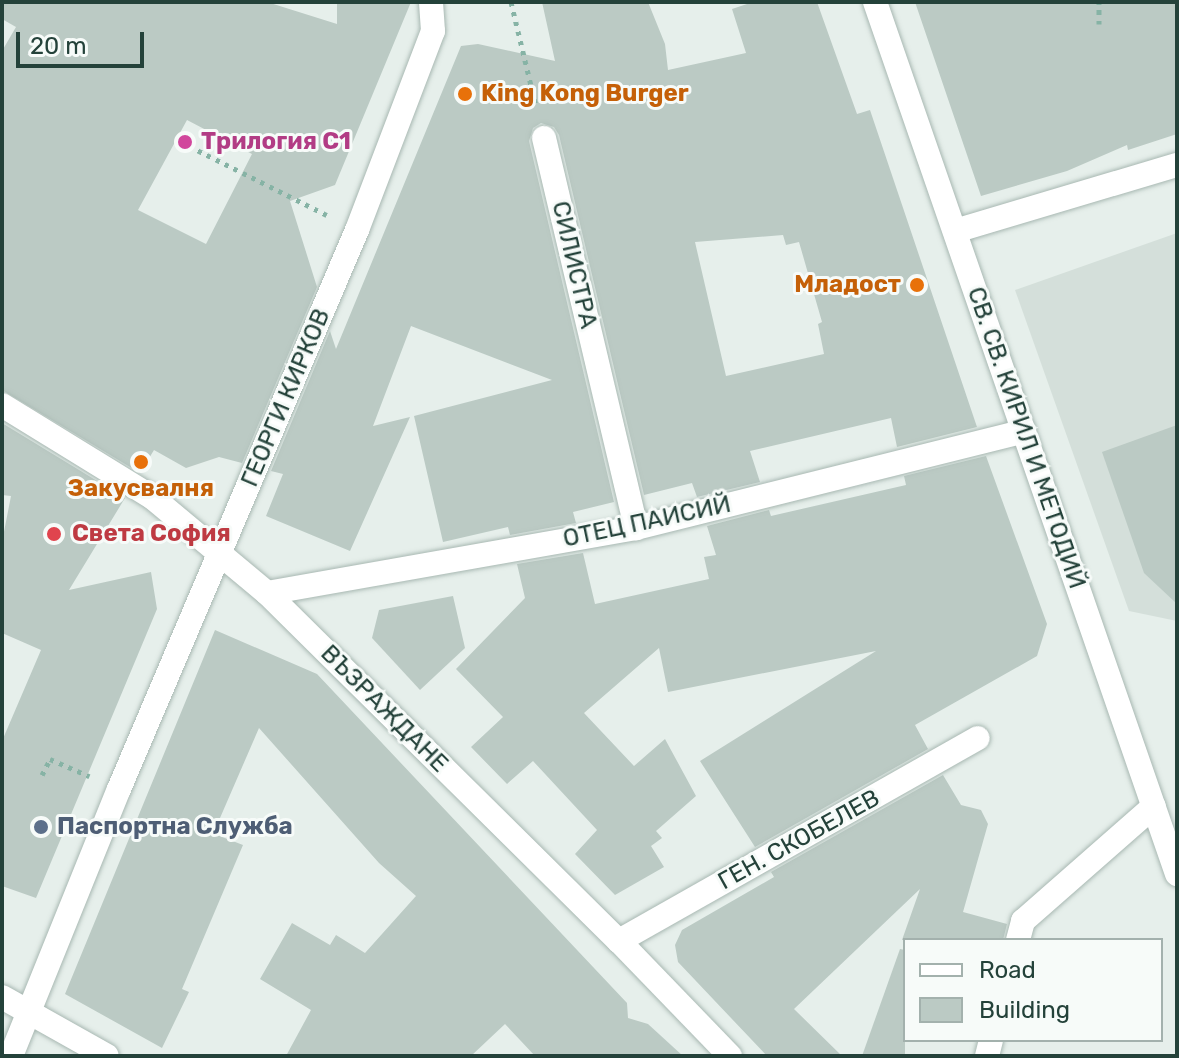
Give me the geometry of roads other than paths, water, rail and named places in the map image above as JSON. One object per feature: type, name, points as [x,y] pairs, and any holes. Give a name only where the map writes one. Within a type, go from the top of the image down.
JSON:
[{"type":"street","name":"ГЕОРГИ КИРКОВ","points":[[11,1056],[119,789],[357,230],[433,31],[431,2]]},
{"type":"street","name":"СВ. СВ. КИРИЛ И МЕТОДИЙ","points":[[875,2],[1177,874]]},
{"type":"street","name":"СИЛИСТРА","points":[[544,138],[636,528]]},
{"type":"street","points":[[955,231],[1177,165]]},
{"type":"street","name":"ВЪЗРАЖДАНЕ","points":[[2,405],[153,498],[267,593],[619,941],[730,1056]]},
{"type":"street","name":"ОТЕЦ ПАИСИЙ","points":[[267,593],[636,528],[1024,431]]},
{"type":"street","name":"ГЕН. СКОБЕЛЕВ","points":[[619,941],[978,738]]},
{"type":"street","points":[[1021,931],[1154,806]]},
{"type":"street","points":[[2,997],[107,1056]]},
{"type":"place","name":"King Kong Burger","points":[[465,94]]},
{"type":"place","name":"Трилогия С1","points":[[185,142]]},
{"type":"place","name":"Младост","points":[[917,285]]},
{"type":"place","name":"Закусвалня","points":[[141,462]]},
{"type":"place","name":"Света София","points":[[54,534]]},
{"type":"place","name":"Паспортна Служба","points":[[41,827]]}]
